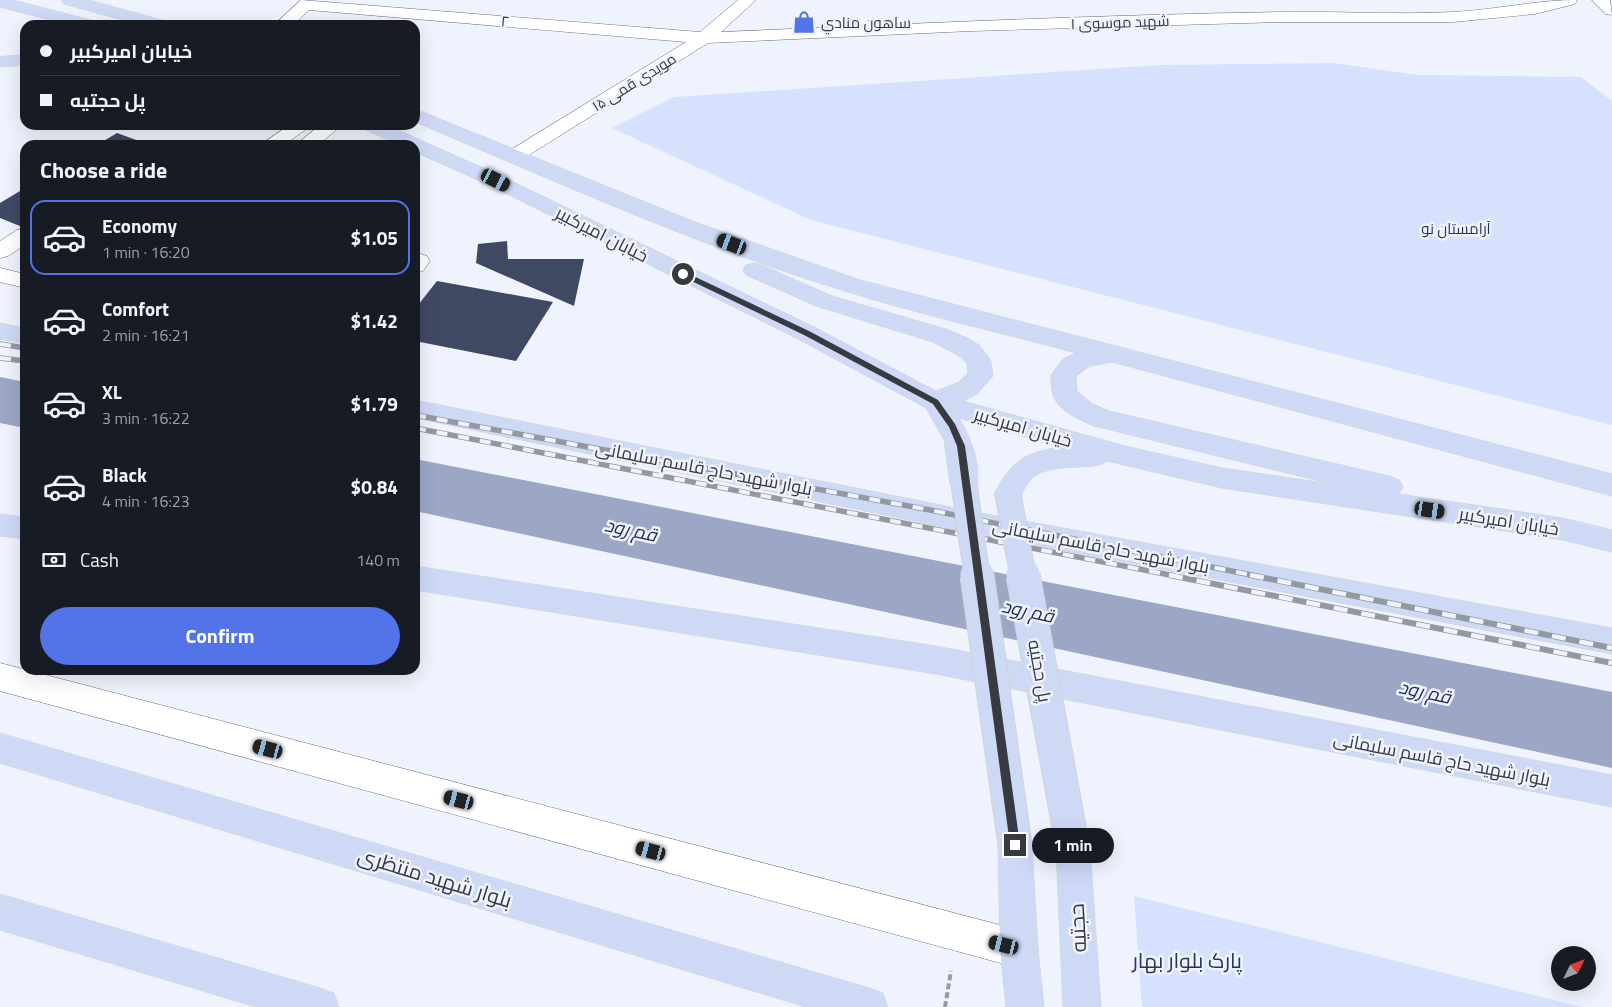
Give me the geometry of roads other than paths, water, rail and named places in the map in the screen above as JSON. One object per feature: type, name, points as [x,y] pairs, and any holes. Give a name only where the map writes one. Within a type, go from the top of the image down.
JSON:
[{"type":"main road","points":[[70,0],[141,20]]},
{"type":"main road","points":[[0,2],[70,20]]},
{"type":"main road","points":[[0,62],[20,60]]},
{"type":"main road","name":"خیابان امیرکبیر","points":[[420,117],[643,211],[785,264],[854,286],[1612,485]]},
{"type":"main road","name":"خیابان امیرکبیر","points":[[382,130],[405,140]]},
{"type":"main road","name":"خیابان امیرکبیر","points":[[420,147],[496,180],[806,333],[935,402],[1125,456],[1222,478],[1563,529],[1612,541]]},
{"type":"main road","points":[[643,211],[727,258],[824,301],[941,336],[970,351],[979,362],[981,376],[968,388],[935,402],[952,426],[961,446],[964,484],[1015,845],[1019,950],[1025,1007]]},
{"type":"main road","points":[[0,331],[20,335]]},
{"type":"main road","points":[[1110,354],[1085,358],[1069,366],[1063,376],[1065,395],[1082,410],[1103,419],[1563,529]]},
{"type":"main road","name":"بلوار شهید حاج قاسم سلیمانی","points":[[420,410],[986,525],[1612,641]]},
{"type":"main road","name":"پل حجتیه","points":[[1073,848],[1008,494],[1023,472],[1050,459],[1074,455],[1125,456]]},
{"type":"main road","points":[[0,525],[20,527]]},
{"type":"main road","name":"بلوار شهید حاج قاسم سلیمانی","points":[[420,579],[769,632],[936,660],[1612,791]]},
{"type":"main road","name":"بلوار شهید منتظری","points":[[0,748],[869,1007]]},
{"type":"main road","name":"حجتیه","points":[[1073,848],[1082,1007]]},
{"type":"main road","points":[[0,912],[252,998],[320,1007]]},
{"type":"street","name":"مویدی قمی ۱۵","points":[[514,156],[704,38],[748,0]]},
{"type":"street","name":"شهید موسوی ۱","points":[[704,38],[971,26],[1261,18],[1453,17],[1569,0]]},
{"type":"street","points":[[1600,0],[1612,10]]},
{"type":"street","name":"۲","points":[[309,3],[704,38]]},
{"type":"street","points":[[289,20],[309,3]]},
{"type":"street","points":[[278,140],[294,130]]},
{"type":"street","points":[[312,140],[326,130]]},
{"type":"street","points":[[0,252],[20,238]]},
{"type":"street","points":[[0,275],[20,280]]},
{"type":"street","points":[[0,677],[1019,950]]},
{"type":"waterway","name":"قم رود","points":[[0,400],[20,404]]},
{"type":"waterway","name":"قم رود","points":[[420,486],[1612,730]]},
{"type":"railway","points":[[0,344],[20,347]]},
{"type":"railway","points":[[0,358],[20,360]]},
{"type":"railway","points":[[420,416],[930,510],[1256,576]]},
{"type":"railway","points":[[420,429],[1175,576]]},
{"type":"railway","points":[[1169,575],[1612,663]]},
{"type":"railway","points":[[1250,575],[1612,648]]},
{"type":"place","name":"ساهون منادي","points":[[804,22]]},
{"type":"park label","name":"آرامستان نو","points":[[1456,228]]},
{"type":"park label","name":"پارک بلوار بهار","points":[[1187,960]]}]
